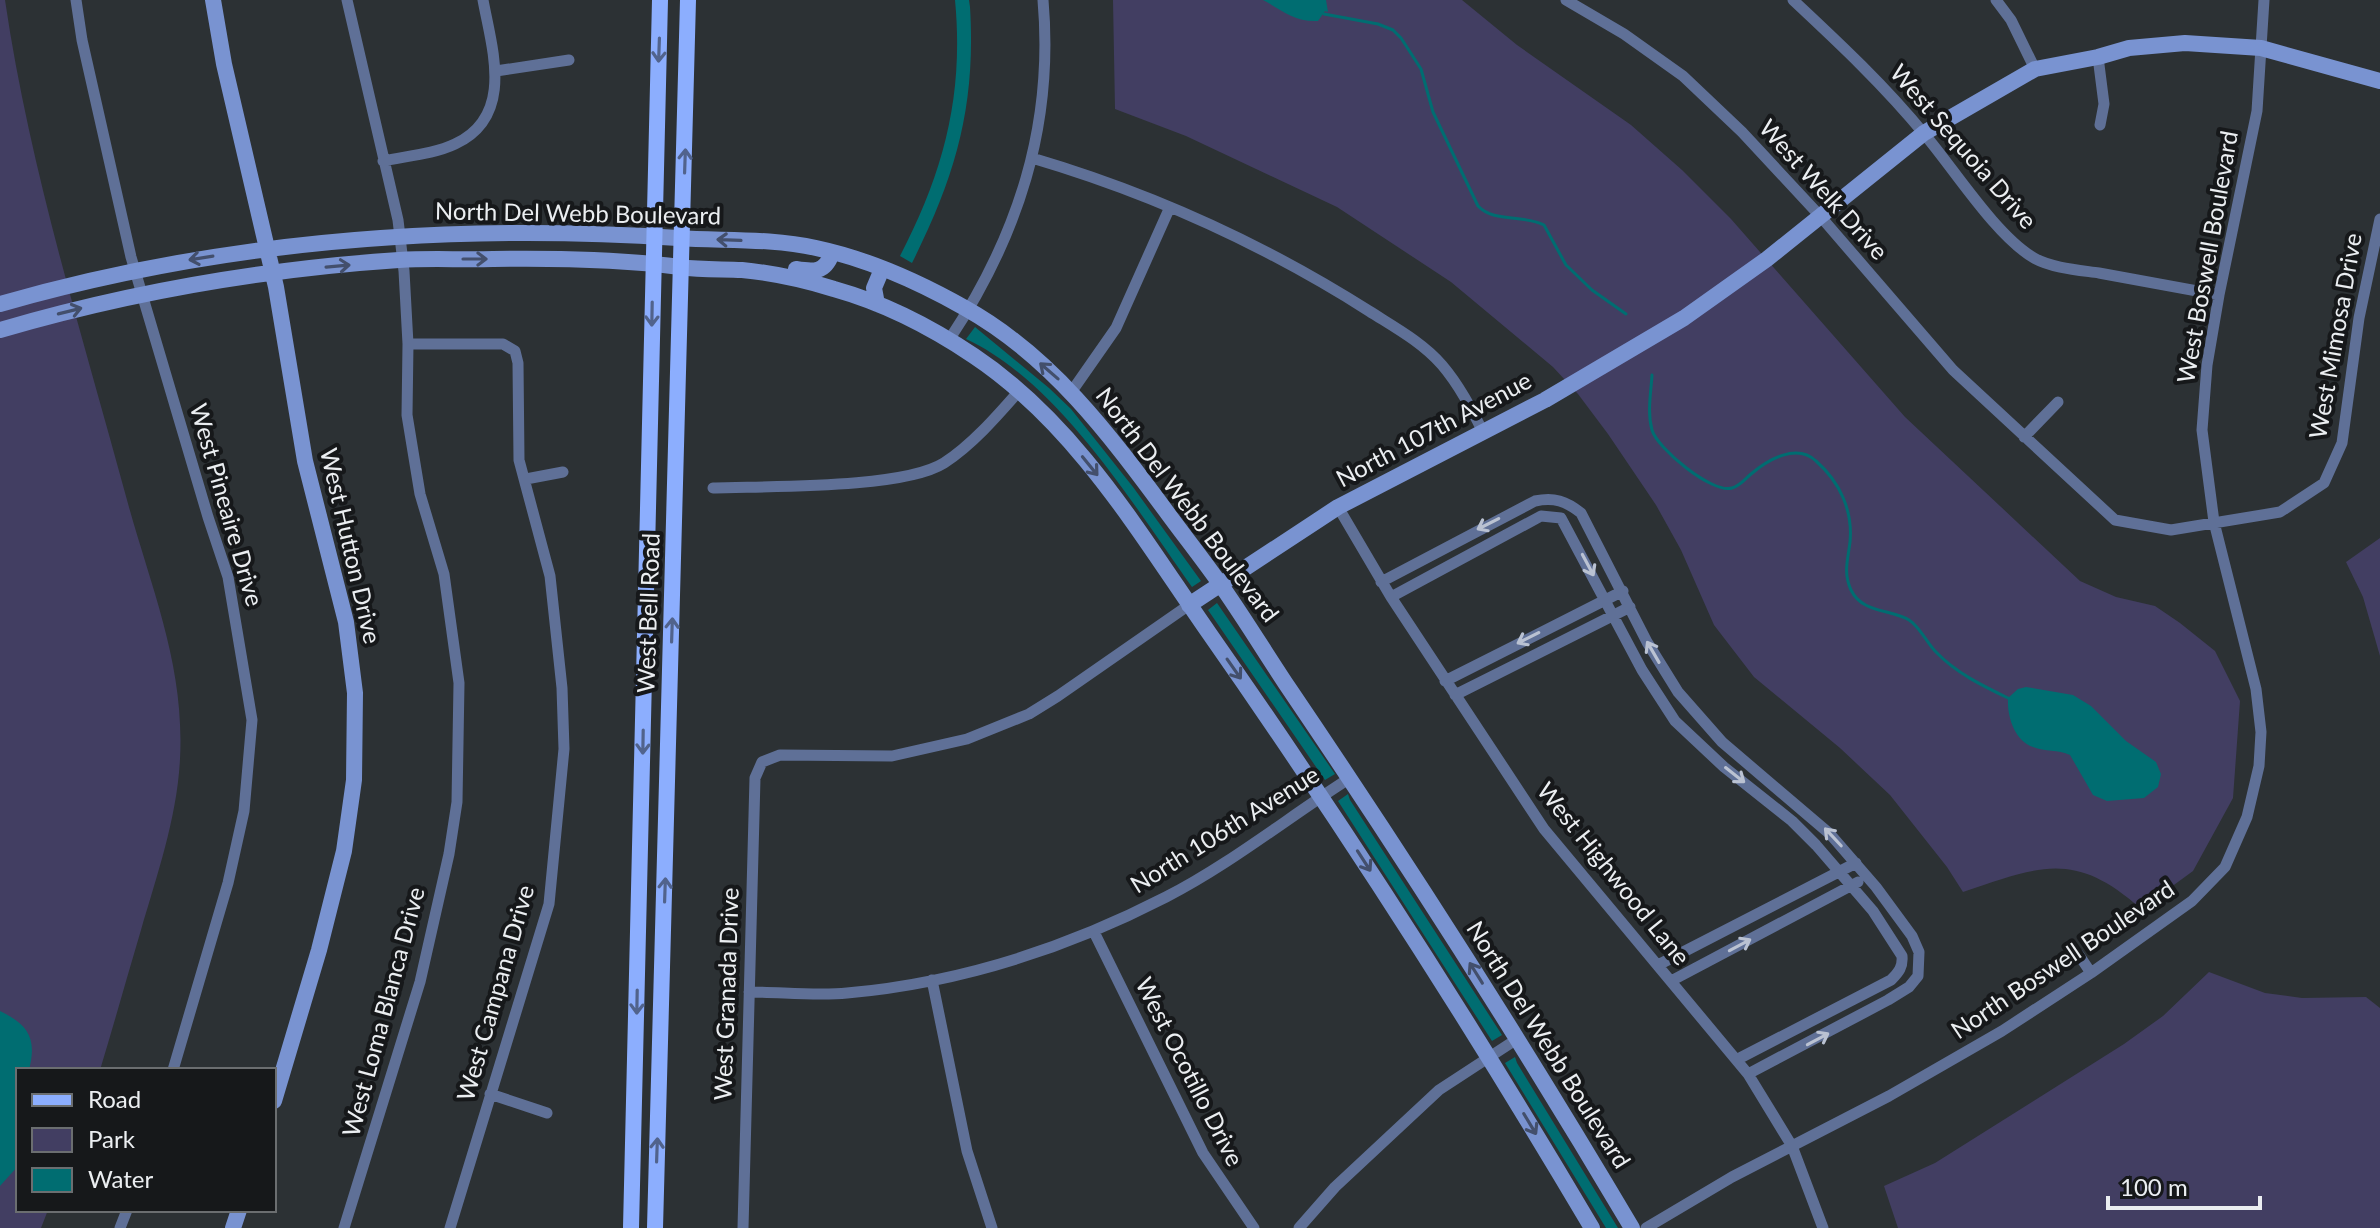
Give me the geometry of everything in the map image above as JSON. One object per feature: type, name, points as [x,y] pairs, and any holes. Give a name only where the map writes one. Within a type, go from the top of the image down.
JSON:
[{"type":"main road","name":"West Bell Road","points":[[631,1228],[660,0]]},
{"type":"main road","name":"West Bell Road","points":[[655,1228],[688,0]]},
{"type":"street","name":"West Pineaire Drive","points":[[76,0],[82,40],[141,294],[228,577],[252,720],[244,811],[228,883],[174,1068]]},
{"type":"street","name":"West Hutton Drive","points":[[213,0],[224,64],[273,273],[305,461],[346,622],[355,693],[356,735],[349,818],[334,893],[276,1094]]},
{"type":"street","name":"West Loma Blanca Drive","points":[[344,1228],[420,982],[449,854],[457,802],[459,683],[444,574],[420,494],[407,415],[408,344],[400,236],[347,0]]},
{"type":"street","points":[[383,161],[452,145],[464,139],[488,112],[495,93],[496,71],[483,0]]},
{"type":"street","points":[[949,340],[1001,250],[1022,196],[1032,158],[1045,78],[1043,0]]},
{"type":"street","name":"West Welk Drive","points":[[1566,0],[1624,34],[1683,76],[1742,132],[1821,217],[1953,370],[2115,520],[2171,530],[2214,522]]},
{"type":"street","name":"West Sequoia Drive","points":[[1793,0],[1841,45],[1924,133],[1977,201],[2016,244],[2035,259],[2219,295]]},
{"type":"street","points":[[1996,0],[2011,20],[2035,69]]},
{"type":"street","name":"West Boswell Boulevard","points":[[2214,522],[2202,430],[2207,365],[2257,111],[2264,0]]},
{"type":"street","name":"North 107th Avenue","points":[[762,762],[780,755],[892,756],[967,739],[1029,714],[1338,507],[1545,400],[1684,318],[1821,217],[1924,133],[2035,69],[2129,48],[2185,43],[2261,48],[2380,81]]},
{"type":"street","points":[[2098,57],[2104,104],[2100,125]]},
{"type":"street","points":[[496,71],[569,60]]},
{"type":"street","points":[[1032,158],[1170,207],[1293,266],[1409,337],[1441,363],[1483,432]]},
{"type":"street","points":[[1072,391],[1116,328],[1170,207]]},
{"type":"street","name":"West Mimosa Drive","points":[[2214,522],[2280,512],[2324,483],[2342,443],[2359,318],[2380,219]]},
{"type":"street","name":"North Del Webb Boulevard","points":[[0,304],[135,270],[268,249],[400,236],[517,234],[653,236],[814,247],[882,269],[968,310],[1040,363],[1072,391],[1124,453],[1220,584],[1350,778],[1517,1039],[1632,1228]]},
{"type":"street","points":[[747,270],[773,265],[819,271],[832,253]]},
{"type":"street","name":"North Del Webb Boulevard","points":[[0,330],[141,294],[273,273],[403,260],[575,258],[747,270],[829,287],[877,304],[949,340],[978,358],[1019,391],[1058,428],[1094,470],[1321,796],[1489,1057],[1592,1228]]},
{"type":"street","points":[[877,304],[874,288],[882,269]]},
{"type":"street","name":"West Campana Drive","points":[[408,344],[503,344],[515,351],[518,363],[519,460],[550,576],[562,688],[564,749],[549,904],[450,1228]]},
{"type":"street","points":[[713,488],[852,482],[925,471],[943,464],[978,434],[1019,391]]},
{"type":"street","points":[[2024,437],[2058,402]]},
{"type":"street","points":[[526,479],[563,472]]},
{"type":"street","points":[[1381,582],[1521,508],[1548,498],[1571,505],[1581,513],[1662,669],[1695,714],[1749,765],[1812,816],[1868,877],[1912,936],[1919,952],[1918,976],[1909,987],[1888,1000],[1748,1074]]},
{"type":"street","name":"West Highwood Lane","points":[[1338,507],[1381,582],[1544,829],[1738,1059],[1792,1146],[1823,1228]]},
{"type":"street","points":[[1391,597],[1541,516],[1561,518],[1642,670],[1675,721],[1724,767],[1792,821],[1873,911],[1902,956],[1899,973],[1891,980],[1738,1059]]},
{"type":"street","name":"North Boswell Boulevard","points":[[1646,1228],[1732,1177],[1952,1060],[2091,973],[2192,901],[2225,867],[2247,817],[2259,766],[2261,732],[2256,689],[2214,522]]},
{"type":"street","points":[[1445,681],[1623,591]]},
{"type":"street","points":[[1455,695],[1630,607]]},
{"type":"street","name":"West Granada Drive","points":[[743,1228],[755,778],[762,762]]},
{"type":"street","name":"North 106th Avenue","points":[[749,992],[844,994],[932,980],[1037,954],[1094,932],[1185,887],[1350,778]]},
{"type":"street","points":[[1658,965],[1856,863]]},
{"type":"street","points":[[1671,981],[1868,877]]},
{"type":"street","name":"West Ocotillo Drive","points":[[1094,932],[1203,1153],[1254,1228]]},
{"type":"street","points":[[2079,955],[2091,973]]},
{"type":"street","points":[[932,980],[967,1151],[992,1228]]},
{"type":"street","points":[[1299,1228],[1383,1139],[1439,1090],[1517,1039]]},
{"type":"street","points":[[490,1094],[547,1113]]},
{"type":"green space","points":[[0,0],[5,0],[28,126],[58,252],[172,659],[180,724],[180,759],[171,825],[101,1068],[16,1068],[16,1212],[47,1212],[41,1228],[0,1228]]},
{"type":"green space","points":[[1113,0],[1462,0],[1517,45],[1631,125],[1731,219],[1905,417],[2080,581],[2116,597],[2155,606],[2215,651],[2240,701],[2233,798],[2193,871],[2141,909],[2118,890],[2096,878],[2076,871],[2056,869],[2014,875],[1963,892],[1890,795],[1840,748],[1754,677],[1714,625],[1681,550],[1656,505],[1608,434],[1553,367],[1451,282],[1337,207],[1186,136],[1115,109]]},
{"type":"green space","points":[[2380,538],[2380,656],[2363,597],[2346,562]]},
{"type":"green space","points":[[2209,972],[2265,993],[2302,998],[2366,997],[2380,1008],[2380,1228],[1898,1228],[1884,1186],[1935,1163],[2124,1044],[2163,1016]]},
{"type":"water","points":[[955,0],[969,0],[970,7],[970,76],[966,108],[951,169],[912,263],[900,256],[939,163],[953,101],[957,35]]},
{"type":"water","points":[[1263,0],[1326,0],[1328,12],[1325,11],[1318,21],[1302,20]]},
{"type":"water","points":[[975,327],[1071,409],[1133,487],[1201,581],[1192,587],[1120,484],[1063,415],[1032,384],[1000,359],[966,339]]},
{"type":"water","points":[[1217,603],[1335,774],[1325,780],[1208,610]]},
{"type":"water","points":[[2026,687],[2073,695],[2091,706],[2126,741],[2156,762],[2161,774],[2158,787],[2144,798],[2107,801],[2093,795],[2070,755],[2033,747],[2016,733],[2010,720],[2008,698],[2018,689]]},
{"type":"water","points":[[1348,794],[1502,1035],[1492,1041],[1338,801]]},
{"type":"water","points":[[0,1011],[24,1028],[32,1050],[29,1068],[16,1068],[16,1168],[0,1186]]},
{"type":"water","points":[[1515,1057],[1618,1228],[1606,1228],[1505,1063]]},
{"type":"waterway","points":[[1324,14],[1378,24],[1393,30],[1421,69],[1433,112],[1478,206],[1492,215],[1544,225],[1566,265],[1592,290],[1626,314]]},
{"type":"waterway","points":[[1652,375],[1652,430],[1674,458],[1699,477],[1723,488],[1735,487],[1766,463],[1783,455],[1800,453],[1816,461],[1832,478],[1847,508],[1850,530],[1847,578],[1856,597],[1869,607],[1909,620],[1952,666],[2008,698]]}]
